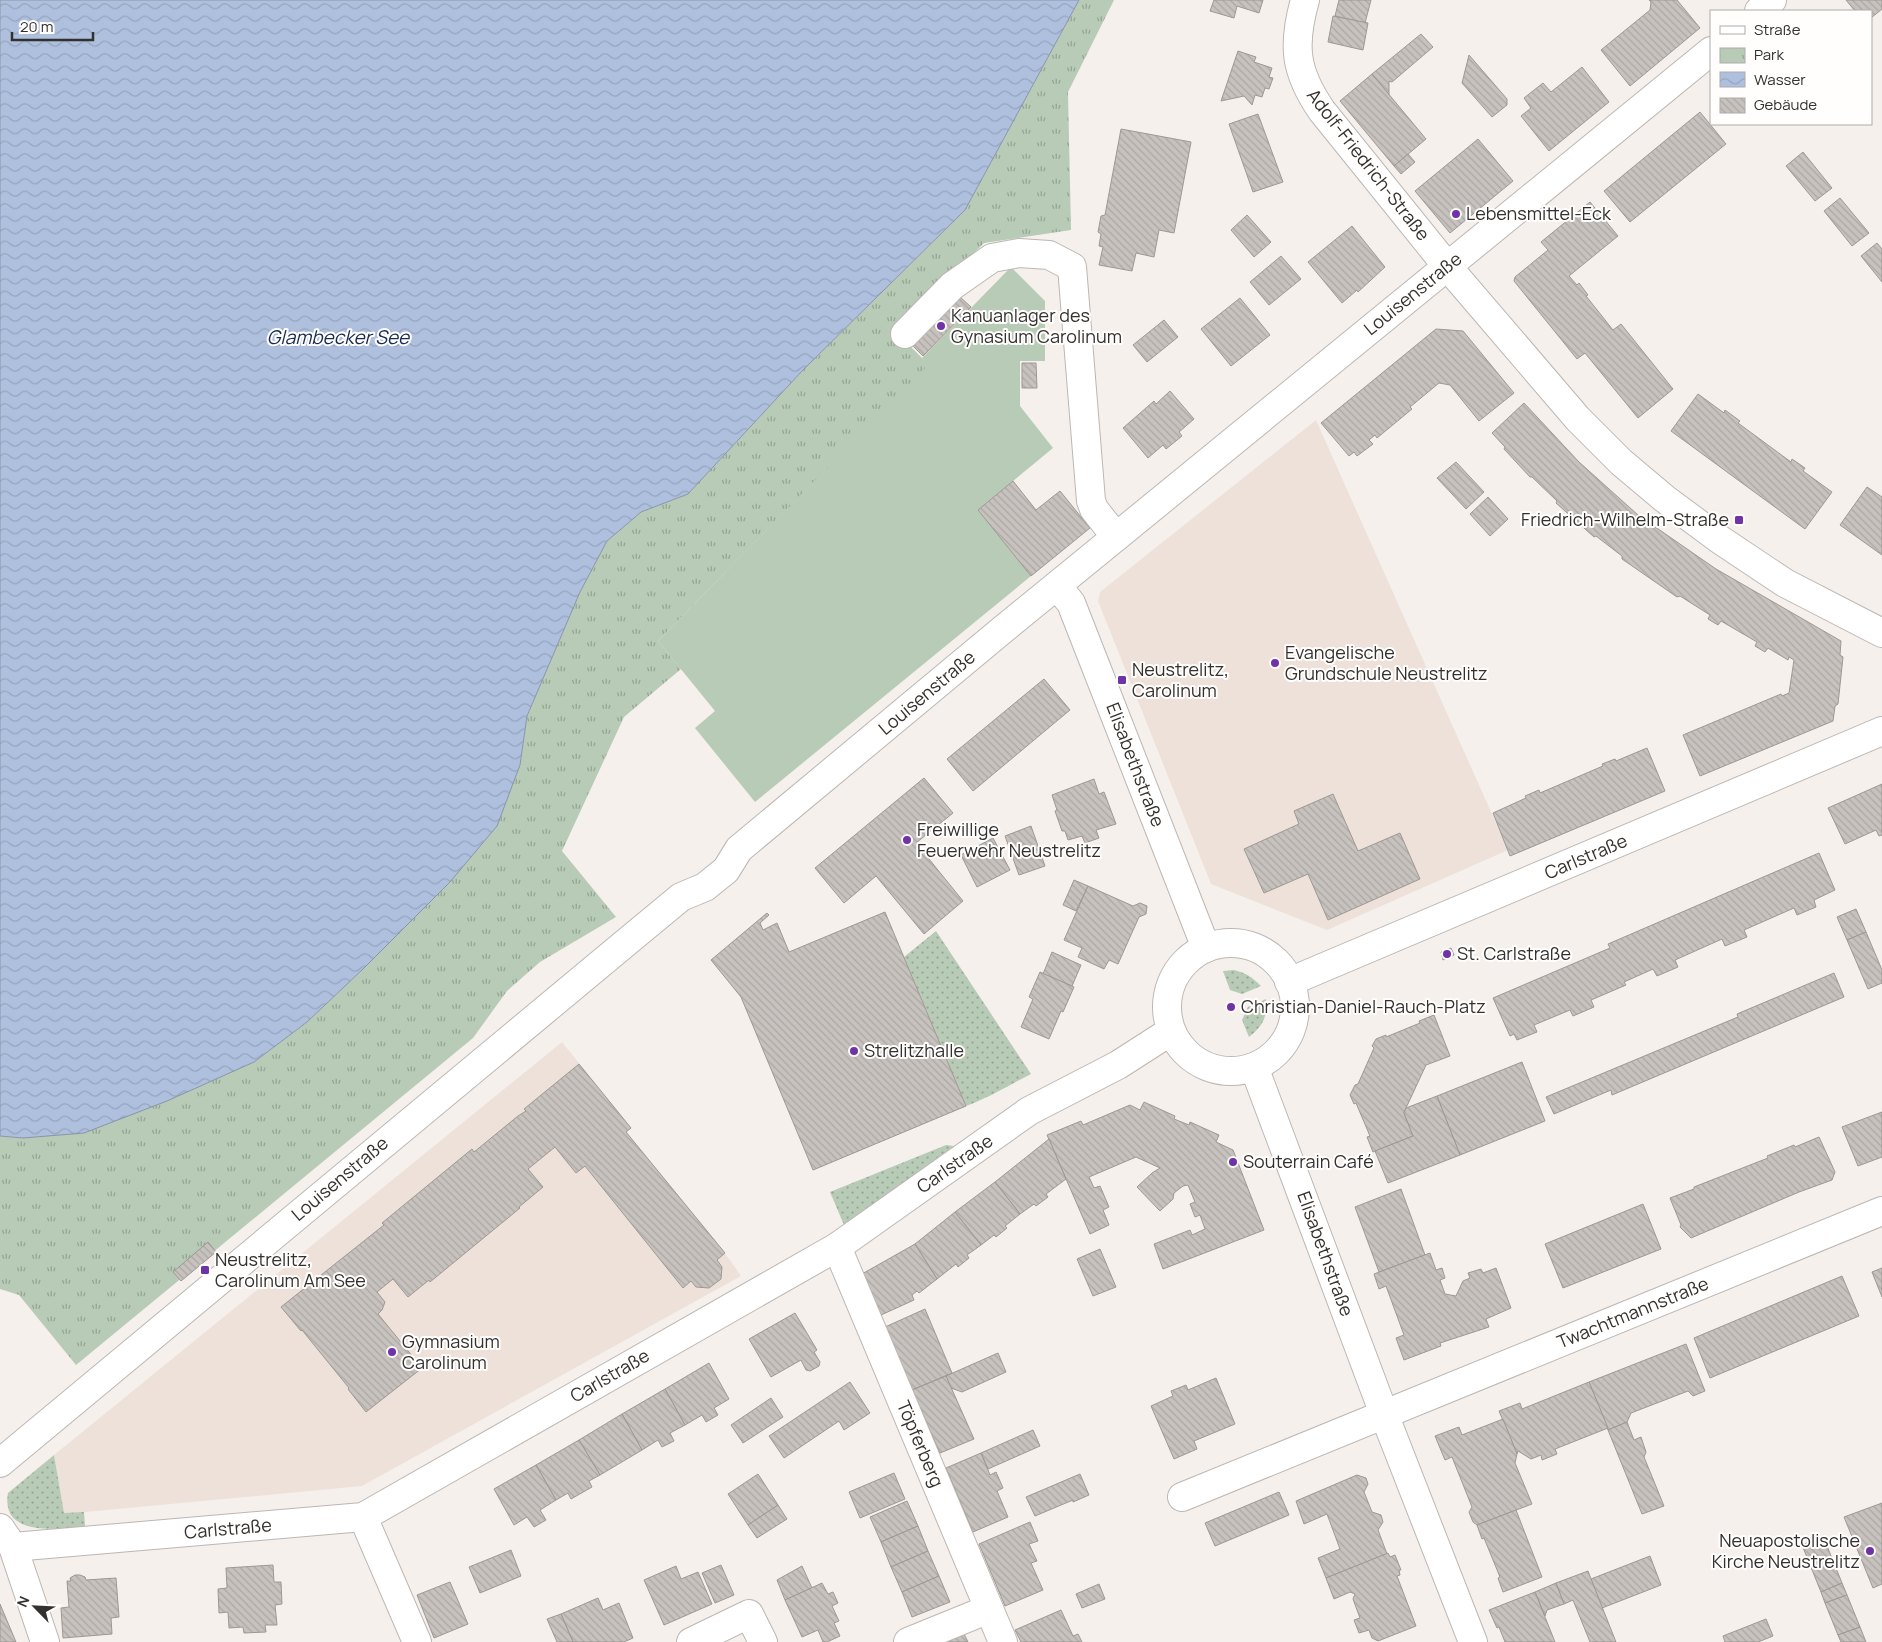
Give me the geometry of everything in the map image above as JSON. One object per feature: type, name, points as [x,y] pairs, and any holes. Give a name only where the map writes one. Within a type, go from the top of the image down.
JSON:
[{"type":"street","name":"Adolf-Friedrich-Straße","points":[[1305,0],[1299,25],[1298,48],[1300,69],[1308,91],[1447,266]]},
{"type":"street","points":[[1759,10],[1772,0]]},
{"type":"street","name":"Louisenstraße","points":[[0,1463],[436,1099],[681,898],[696,876],[720,856],[739,849],[1116,537],[1710,51]]},
{"type":"street","points":[[905,334],[952,286],[992,258],[1019,253],[1049,255],[1072,267],[1091,500],[1094,509],[1116,537]]},
{"type":"street","points":[[1447,266],[1578,419],[1622,463],[1696,521],[1785,583],[1882,633]]},
{"type":"street","name":"Elisabethstraße","points":[[1057,586],[1071,603],[1206,948]]},
{"type":"street","name":"Carlstraße","points":[[1289,982],[1882,731]]},
{"type":"street","points":[[1226,944],[1246,945],[1264,953],[1279,965],[1289,982],[1294,1002],[1293,1022],[1286,1041],[1272,1056],[1254,1067],[1236,1071],[1216,1070],[1197,1062],[1181,1048],[1171,1031],[1167,1012],[1169,992],[1176,973],[1190,958],[1206,948],[1226,944]]},
{"type":"street","name":"Carlstraße","points":[[6,1538],[363,1517],[837,1247],[1029,1111],[1118,1064],[1171,1031]]},
{"type":"street","name":"Elisabethstraße","points":[[1254,1067],[1472,1642]]},
{"type":"street","name":"Twachtmannstraße","points":[[1384,1414],[1882,1211]]},
{"type":"street","name":"Töpferberg","points":[[837,1247],[1003,1642]]},
{"type":"street","points":[[1182,1497],[1384,1414]]},
{"type":"street","points":[[363,1517],[417,1642]]},
{"type":"street","points":[[6,1538],[45,1642]]},
{"type":"street","points":[[908,1642],[989,1609]]},
{"type":"street","points":[[697,1641],[749,1614],[763,1642]]},
{"type":"shaded area","name":"Evangelische Grundschule Neustrelitz","points":[[1316,420],[1508,850],[1327,930],[1211,884],[1098,601],[1100,592]]},
{"type":"shaded area","name":"Gymnasium Carolinum","points":[[562,1042],[631,1128],[626,1132],[725,1253],[741,1276],[362,1486],[64,1514],[54,1455]]},
{"type":"green space","points":[[1079,0],[1114,0],[1068,92],[1071,230],[984,243],[896,332],[929,365],[658,641],[681,669],[624,717],[562,851],[616,917],[540,962],[507,991],[473,1038],[76,1365],[19,1295],[0,1289],[0,1136],[23,1138],[213,1079],[254,1062],[307,1022],[363,969],[520,765],[527,716],[580,592],[607,541],[641,512],[688,494],[803,370],[965,210]]},
{"type":"green space","points":[[1011,267],[1045,301],[1045,361],[1020,361],[1020,406],[1053,448],[978,510],[1031,576],[755,802],[695,728],[715,711],[658,641],[928,365],[922,358]]},
{"type":"green space","points":[[936,931],[1031,1074],[966,1106],[904,957]]},
{"type":"green space","points":[[1234,970],[1249,976],[1261,986],[1242,994],[1230,990],[1223,971]]},
{"type":"green space","points":[[1266,999],[1264,1020],[1249,1037],[1242,1020],[1248,1007]]},
{"type":"green space","points":[[946,1145],[954,1146],[844,1225],[830,1192]]},
{"type":"green space","points":[[54,1455],[64,1513],[84,1512],[85,1526],[48,1529],[34,1528],[22,1524],[13,1518],[8,1507],[8,1493]]},
{"type":"water","name":"Glambecker See","points":[[0,0],[1079,0],[965,210],[803,370],[688,494],[641,512],[607,541],[580,592],[527,716],[520,765],[497,826],[450,882],[307,1022],[254,1062],[167,1101],[84,1133],[23,1138],[0,1136]]},
{"type":"building","points":[[1214,0],[1263,0],[1259,13],[1237,6],[1234,18],[1210,11]]},
{"type":"building","points":[[1339,0],[1371,0],[1365,23],[1335,16]]},
{"type":"building","points":[[1649,0],[1677,0],[1700,28],[1630,86],[1601,50],[1650,10],[1651,2]]},
{"type":"building","points":[[1846,0],[1882,0],[1882,9],[1872,17],[1872,10],[1854,10]]},
{"type":"building","points":[[1333,16],[1368,23],[1363,50],[1328,42]]},
{"type":"building","points":[[1421,34],[1433,47],[1392,82],[1389,81],[1389,95],[1372,74]]},
{"type":"building","points":[[1238,51],[1256,57],[1254,62],[1272,68],[1269,77],[1273,78],[1269,89],[1265,88],[1262,97],[1255,95],[1252,105],[1244,96],[1221,101]]},
{"type":"building","points":[[1469,55],[1507,99],[1507,105],[1492,117],[1462,83]]},
{"type":"building","points":[[1582,67],[1609,102],[1549,151],[1521,116],[1531,108],[1524,98],[1543,83],[1551,92]]},
{"type":"building","points":[[1372,74],[1426,139],[1394,166],[1340,101]]},
{"type":"building","points":[[1700,112],[1726,144],[1630,222],[1604,191]]},
{"type":"building","points":[[1258,114],[1283,182],[1253,192],[1229,124]]},
{"type":"building","points":[[1121,129],[1191,142],[1174,233],[1159,230],[1154,257],[1136,253],[1132,271],[1099,265],[1103,247],[1099,246],[1101,234],[1098,232],[1101,216],[1105,215]]},
{"type":"building","points":[[1478,139],[1513,181],[1450,233],[1415,191]]},
{"type":"building","points":[[1803,152],[1832,188],[1815,201],[1786,166]]},
{"type":"building","points":[[1408,154],[1415,162],[1401,174],[1394,166]]},
{"type":"building","points":[[1840,198],[1869,233],[1852,246],[1824,211]]},
{"type":"building","points":[[1590,202],[1618,236],[1569,276],[1577,285],[1579,283],[1588,295],[1586,296],[1613,330],[1621,324],[1673,389],[1638,418],[1585,353],[1577,359],[1514,281],[1515,277],[1548,250],[1541,242]]},
{"type":"building","points":[[1247,215],[1271,242],[1254,257],[1231,230]]},
{"type":"building","points":[[1352,226],[1385,267],[1358,292],[1357,290],[1342,303],[1308,262]]},
{"type":"building","points":[[1877,243],[1882,249],[1882,282],[1861,256]]},
{"type":"building","points":[[1281,256],[1301,279],[1269,305],[1250,282]]},
{"type":"building","name":"Kanuanlager des Gynasium Carolinum","points":[[959,296],[971,307],[923,356],[911,344]]},
{"type":"building","points":[[1240,298],[1270,335],[1231,366],[1201,329]]},
{"type":"building","points":[[1164,320],[1178,337],[1147,362],[1133,345]]},
{"type":"building","points":[[1436,329],[1463,331],[1514,393],[1479,421],[1450,385],[1439,383],[1410,407],[1412,409],[1377,438],[1375,435],[1369,440],[1373,444],[1357,456],[1354,452],[1349,456],[1321,423]]},
{"type":"building","points":[[1022,363],[1036,363],[1037,388],[1022,388]]},
{"type":"building","points":[[1170,391],[1194,419],[1179,432],[1182,436],[1166,449],[1163,445],[1148,458],[1123,428],[1154,401],[1156,404]]},
{"type":"building","points":[[1698,394],[1724,413],[1725,410],[1740,421],[1738,423],[1791,462],[1792,459],[1805,468],[1803,471],[1832,492],[1805,529],[1671,431]]},
{"type":"building","points":[[1524,403],[1579,462],[1638,515],[1716,569],[1841,641],[1840,655],[1843,657],[1838,704],[1835,706],[1833,721],[1700,776],[1683,735],[1781,694],[1782,696],[1789,693],[1794,660],[1789,657],[1788,660],[1768,648],[1765,652],[1755,646],[1757,642],[1721,621],[1718,625],[1708,619],[1710,615],[1680,596],[1677,597],[1622,559],[1622,556],[1596,536],[1594,537],[1556,503],[1557,501],[1530,477],[1492,433]]},
{"type":"building","points":[[1456,462],[1484,492],[1466,509],[1437,478]]},
{"type":"building","points":[[1013,481],[1036,510],[1060,491],[1090,528],[1031,576],[978,510]]},
{"type":"building","points":[[1867,487],[1882,497],[1882,555],[1840,525]]},
{"type":"building","points":[[1488,497],[1508,519],[1490,536],[1470,514]]},
{"type":"building","points":[[1044,679],[1070,710],[973,791],[947,759]]},
{"type":"building","points":[[1647,748],[1665,791],[1510,856],[1493,813],[1539,790],[1540,793],[1603,766],[1602,764],[1615,759],[1616,761]]},
{"type":"building","points":[[924,778],[953,813],[916,843],[963,901],[924,934],[876,876],[844,903],[815,868]]},
{"type":"building","points":[[1094,779],[1099,794],[1104,792],[1116,824],[1096,830],[1099,838],[1085,843],[1082,836],[1068,840],[1065,831],[1062,831],[1052,795]]},
{"type":"building","points":[[1882,784],[1882,835],[1879,836],[1876,830],[1845,844],[1828,808]]},
{"type":"building","points":[[1333,794],[1358,851],[1400,833],[1420,879],[1328,920],[1308,874],[1264,893],[1244,849],[1299,824],[1294,811]]},
{"type":"building","points":[[1031,826],[1045,866],[1019,875],[1005,836]]},
{"type":"building","points":[[993,838],[1010,870],[977,887],[961,855]]},
{"type":"building","points":[[1819,853],[1835,890],[1814,900],[1816,907],[1797,915],[1794,908],[1744,930],[1747,937],[1725,946],[1722,939],[1675,960],[1678,967],[1657,976],[1653,969],[1624,982],[1626,985],[1591,1000],[1594,1007],[1573,1016],[1570,1010],[1534,1025],[1537,1032],[1517,1040],[1514,1034],[1510,1036],[1493,998],[1610,948],[1608,944]]},
{"type":"building","points":[[1074,880],[1088,886],[1076,911],[1063,905]]},
{"type":"building","points":[[1088,886],[1133,906],[1140,903],[1147,906],[1146,914],[1139,917],[1118,964],[1109,960],[1104,969],[1078,957],[1082,948],[1064,940]]},
{"type":"building","points":[[1856,909],[1866,932],[1847,940],[1837,917]]},
{"type":"building","name":"Strelitzhalle","points":[[885,912],[966,1106],[813,1170],[741,997],[711,960],[767,913],[769,915],[760,923],[763,930],[777,923],[789,952]]},
{"type":"building","points":[[1866,932],[1882,970],[1882,983],[1868,989],[1847,940]]},
{"type":"building","name":"St. Carlstraße","points":[[1451,948],[1454,955],[1443,960],[1441,952]]},
{"type":"building","points":[[1052,952],[1081,965],[1072,986],[1043,974]]},
{"type":"building","points":[[1040,972],[1074,987],[1049,1039],[1021,1027],[1033,999],[1029,997]]},
{"type":"building","points":[[1834,973],[1844,997],[1612,1095],[1611,1090],[1554,1114],[1546,1097],[1738,1017],[1737,1014]]},
{"type":"building","points":[[1434,1015],[1450,1056],[1426,1065],[1406,1108],[1404,1113],[1413,1136],[1373,1152],[1367,1137],[1370,1136],[1356,1103],[1354,1104],[1350,1095],[1355,1085],[1358,1084],[1376,1039],[1386,1035],[1386,1037],[1420,1023],[1419,1021]]},
{"type":"building","points":[[1522,1062],[1545,1121],[1460,1155],[1437,1096]]},
{"type":"building","points":[[579,1064],[631,1128],[626,1132],[725,1253],[717,1260],[722,1267],[721,1279],[709,1288],[696,1287],[691,1281],[683,1288],[585,1166],[576,1173],[555,1147],[528,1169],[543,1187],[430,1282],[429,1280],[408,1297],[393,1279],[377,1292],[385,1302],[378,1314],[422,1368],[366,1412],[349,1388],[281,1307],[384,1225],[382,1223],[472,1149],[474,1152],[526,1111],[524,1109]]},
{"type":"building","points":[[1437,1096],[1460,1155],[1388,1183],[1375,1151],[1413,1136],[1404,1113],[1406,1108]]},
{"type":"building","points":[[1144,1102],[1175,1116],[1174,1119],[1189,1125],[1190,1122],[1219,1135],[1216,1142],[1233,1150],[1264,1230],[1163,1269],[1154,1244],[1190,1230],[1192,1235],[1205,1229],[1200,1215],[1195,1217],[1190,1204],[1195,1202],[1188,1185],[1183,1186],[1174,1193],[1173,1199],[1160,1211],[1137,1187],[1160,1168],[1136,1157],[1089,1177],[1094,1188],[1100,1186],[1109,1207],[1103,1210],[1109,1225],[1090,1234],[1047,1135],[1081,1121],[1083,1125],[1130,1105],[1140,1110]]},
{"type":"building","points":[[1882,1112],[1882,1157],[1858,1166],[1842,1127]]},
{"type":"building","points":[[1819,1137],[1835,1172],[1832,1180],[1691,1238],[1680,1227],[1681,1225],[1670,1198],[1768,1158],[1767,1156]]},
{"type":"building","points":[[1049,1139],[1066,1179],[1046,1194],[1048,1197],[1020,1214],[995,1182]]},
{"type":"building","points":[[995,1182],[1020,1214],[1005,1226],[1007,1228],[996,1237],[994,1235],[981,1245],[955,1212]]},
{"type":"building","points":[[1401,1189],[1425,1255],[1379,1272],[1355,1207]]},
{"type":"building","points":[[1643,1204],[1661,1249],[1563,1288],[1545,1244]]},
{"type":"building","points":[[955,1212],[981,1245],[967,1255],[969,1258],[958,1267],[956,1264],[937,1279],[915,1244]]},
{"type":"building","points":[[208,1242],[216,1252],[181,1281],[173,1272]]},
{"type":"building","points":[[915,1244],[937,1279],[919,1293],[917,1291],[912,1295],[914,1300],[881,1315],[862,1274]]},
{"type":"building","points":[[1100,1249],[1116,1287],[1093,1296],[1077,1259]]},
{"type":"building","points":[[1430,1253],[1436,1270],[1442,1268],[1445,1278],[1440,1280],[1445,1294],[1456,1296],[1463,1281],[1470,1278],[1468,1273],[1481,1269],[1483,1273],[1496,1268],[1511,1308],[1486,1319],[1489,1327],[1440,1343],[1441,1346],[1404,1360],[1396,1338],[1404,1335],[1386,1286],[1379,1289],[1374,1274]]},
{"type":"building","points":[[1882,1268],[1882,1297],[1872,1272]]},
{"type":"building","points":[[1842,1276],[1859,1316],[1710,1378],[1694,1338]]},
{"type":"building","points":[[925,1309],[952,1373],[912,1390],[885,1327]]},
{"type":"building","points":[[795,1313],[817,1350],[814,1352],[820,1362],[819,1366],[810,1371],[806,1370],[801,1360],[771,1377],[749,1339]]},
{"type":"building","points":[[1686,1344],[1705,1391],[1693,1396],[1688,1391],[1631,1413],[1627,1422],[1608,1430],[1589,1382]]},
{"type":"building","points":[[998,1353],[1006,1372],[962,1392],[951,1388],[946,1376]]},
{"type":"building","points":[[709,1363],[729,1399],[714,1408],[718,1415],[706,1422],[702,1415],[685,1425],[665,1389]]},
{"type":"building","points":[[946,1376],[974,1439],[940,1453],[912,1390]]},
{"type":"building","points":[[1216,1378],[1235,1424],[1194,1441],[1197,1449],[1174,1459],[1151,1406],[1173,1396],[1171,1391],[1186,1385],[1188,1390]]},
{"type":"building","points":[[850,1382],[870,1413],[844,1430],[839,1421],[784,1458],[769,1436]]},
{"type":"building","points":[[1589,1382],[1608,1428],[1555,1449],[1557,1454],[1542,1460],[1541,1455],[1531,1459],[1518,1451],[1517,1454],[1499,1411],[1520,1403],[1522,1409]]},
{"type":"building","points":[[665,1389],[685,1425],[670,1433],[674,1441],[662,1447],[658,1440],[642,1450],[622,1414]]},
{"type":"building","points":[[771,1398],[783,1417],[743,1443],[731,1425]]},
{"type":"building","points":[[622,1414],[642,1450],[600,1475],[579,1440]]},
{"type":"building","points":[[1503,1419],[1517,1454],[1515,1463],[1532,1504],[1477,1525],[1473,1522],[1469,1512],[1472,1507],[1452,1457],[1445,1460],[1435,1436],[1459,1427],[1462,1435]]},
{"type":"building","points":[[1627,1422],[1634,1440],[1641,1437],[1646,1452],[1644,1457],[1664,1506],[1642,1514],[1608,1430]]},
{"type":"building","points":[[1033,1430],[1040,1446],[988,1469],[981,1453]]},
{"type":"building","points":[[579,1440],[600,1475],[589,1481],[592,1487],[571,1499],[568,1493],[556,1500],[536,1465]]},
{"type":"building","points":[[981,1453],[990,1475],[996,1472],[1003,1488],[997,1491],[1008,1517],[973,1532],[946,1468]]},
{"type":"building","points":[[536,1465],[556,1500],[540,1510],[546,1520],[534,1527],[527,1517],[514,1525],[494,1489]]},
{"type":"building","points":[[894,1473],[905,1499],[860,1518],[849,1492]]},
{"type":"building","points":[[758,1474],[778,1505],[748,1525],[728,1494]]},
{"type":"building","points":[[1080,1474],[1089,1495],[1035,1516],[1026,1497]]},
{"type":"building","points":[[1357,1475],[1366,1478],[1368,1484],[1364,1492],[1372,1512],[1381,1515],[1383,1522],[1378,1530],[1387,1554],[1326,1578],[1318,1558],[1340,1549],[1327,1514],[1304,1524],[1296,1501]]},
{"type":"building","points":[[1279,1492],[1289,1515],[1215,1546],[1205,1523]]},
{"type":"building","points":[[907,1501],[918,1526],[881,1542],[870,1517]]},
{"type":"building","name":"Neuapostolische Kirche Neustrelitz","points":[[1882,1503],[1882,1584],[1873,1588],[1844,1517]]},
{"type":"building","points":[[778,1505],[787,1519],[757,1538],[748,1525]]},
{"type":"building","points":[[1516,1510],[1542,1577],[1503,1592],[1498,1578],[1500,1577],[1477,1525]]},
{"type":"building","points":[[1030,1522],[1038,1541],[1029,1544],[1037,1561],[1031,1563],[1043,1590],[1005,1606],[979,1544]]},
{"type":"building","points":[[918,1526],[928,1551],[891,1567],[881,1542]]},
{"type":"building","points":[[1823,1536],[1842,1583],[1821,1592],[1802,1545]]},
{"type":"building","points":[[511,1550],[521,1576],[480,1593],[469,1567]]},
{"type":"building","points":[[928,1551],[939,1576],[902,1592],[891,1567]]},
{"type":"building","points":[[1388,1553],[1390,1557],[1395,1555],[1401,1570],[1399,1570],[1400,1575],[1397,1576],[1416,1626],[1378,1641],[1372,1638],[1369,1630],[1359,1633],[1354,1620],[1360,1618],[1353,1599],[1355,1594],[1350,1592],[1334,1599],[1326,1578]]},
{"type":"building","points":[[1650,1556],[1661,1585],[1602,1608],[1591,1579]]},
{"type":"building","points":[[273,1565],[274,1582],[281,1582],[282,1604],[275,1605],[277,1625],[265,1625],[266,1632],[244,1633],[243,1627],[229,1628],[228,1612],[219,1613],[218,1589],[227,1588],[226,1568]]},
{"type":"building","points":[[721,1565],[734,1595],[715,1603],[702,1573]]},
{"type":"building","points":[[676,1566],[681,1579],[698,1572],[712,1604],[664,1625],[644,1580]]},
{"type":"building","points":[[802,1566],[812,1588],[785,1600],[777,1580]]},
{"type":"building","points":[[1588,1571],[1616,1642],[1590,1642],[1573,1600],[1564,1604],[1556,1583]]},
{"type":"building","points":[[75,1575],[85,1577],[86,1580],[116,1578],[119,1617],[111,1618],[112,1634],[63,1638],[61,1608],[69,1607],[67,1581],[71,1581],[70,1578]]},
{"type":"building","points":[[939,1576],[950,1602],[912,1617],[902,1592]]},
{"type":"building","points":[[450,1582],[468,1624],[434,1638],[417,1595]]},
{"type":"building","points":[[822,1583],[828,1594],[833,1592],[838,1603],[832,1606],[839,1621],[834,1623],[840,1636],[827,1642],[823,1642],[818,1630],[802,1637],[785,1600]]},
{"type":"building","points":[[1556,1583],[1564,1604],[1547,1610],[1545,1616],[1535,1592]]},
{"type":"building","points":[[1842,1583],[1847,1595],[1825,1603],[1821,1592]]},
{"type":"building","points":[[1099,1584],[1105,1599],[1082,1608],[1076,1594]]},
{"type":"building","points":[[1535,1592],[1555,1642],[1505,1642],[1489,1610]]},
{"type":"building","points":[[1847,1595],[1860,1627],[1838,1635],[1825,1603]]},
{"type":"building","points":[[598,1598],[603,1610],[619,1603],[633,1638],[624,1642],[573,1642],[561,1614]]},
{"type":"building","points":[[0,1604],[16,1642],[0,1642]]},
{"type":"building","points":[[1061,1610],[1073,1636],[1078,1634],[1082,1642],[1021,1642],[1015,1630]]},
{"type":"building","points":[[561,1614],[573,1642],[557,1642],[547,1619]]},
{"type":"building","points":[[1766,1619],[1773,1636],[1758,1642],[1725,1642],[1723,1636]]},
{"type":"building","points":[[1860,1627],[1866,1642],[1841,1642],[1838,1635]]},
{"type":"building","points":[[964,1634],[968,1642],[944,1642]]},
{"type":"place","name":"Lebensmittel-Eck","points":[[1456,214]]},
{"type":"place","name":"Kanuanlager des Gynasium Carolinum","points":[[941,326]]},
{"type":"place","name":"Friedrich-Wilhelm-Straße","points":[[1739,520]]},
{"type":"place","name":"Evangelische Grundschule Neustrelitz","points":[[1275,663]]},
{"type":"place","name":"Neustrelitz, Carolinum","points":[[1122,680]]},
{"type":"place","name":"Freiwillige Feuerwehr Neustrelitz","points":[[907,840]]},
{"type":"place","name":"St. Carlstraße","points":[[1447,954]]},
{"type":"place","name":"Christian-Daniel-Rauch-Platz","points":[[1231,1007]]},
{"type":"place","name":"Strelitzhalle","points":[[854,1051]]},
{"type":"place","name":"Souterrain Café","points":[[1233,1162]]},
{"type":"place","name":"Neustrelitz, Carolinum Am See","points":[[205,1270]]},
{"type":"place","name":"Gymnasium Carolinum","points":[[392,1352]]},
{"type":"place","name":"Neuapostolische Kirche Neustrelitz","points":[[1870,1551]]}]
